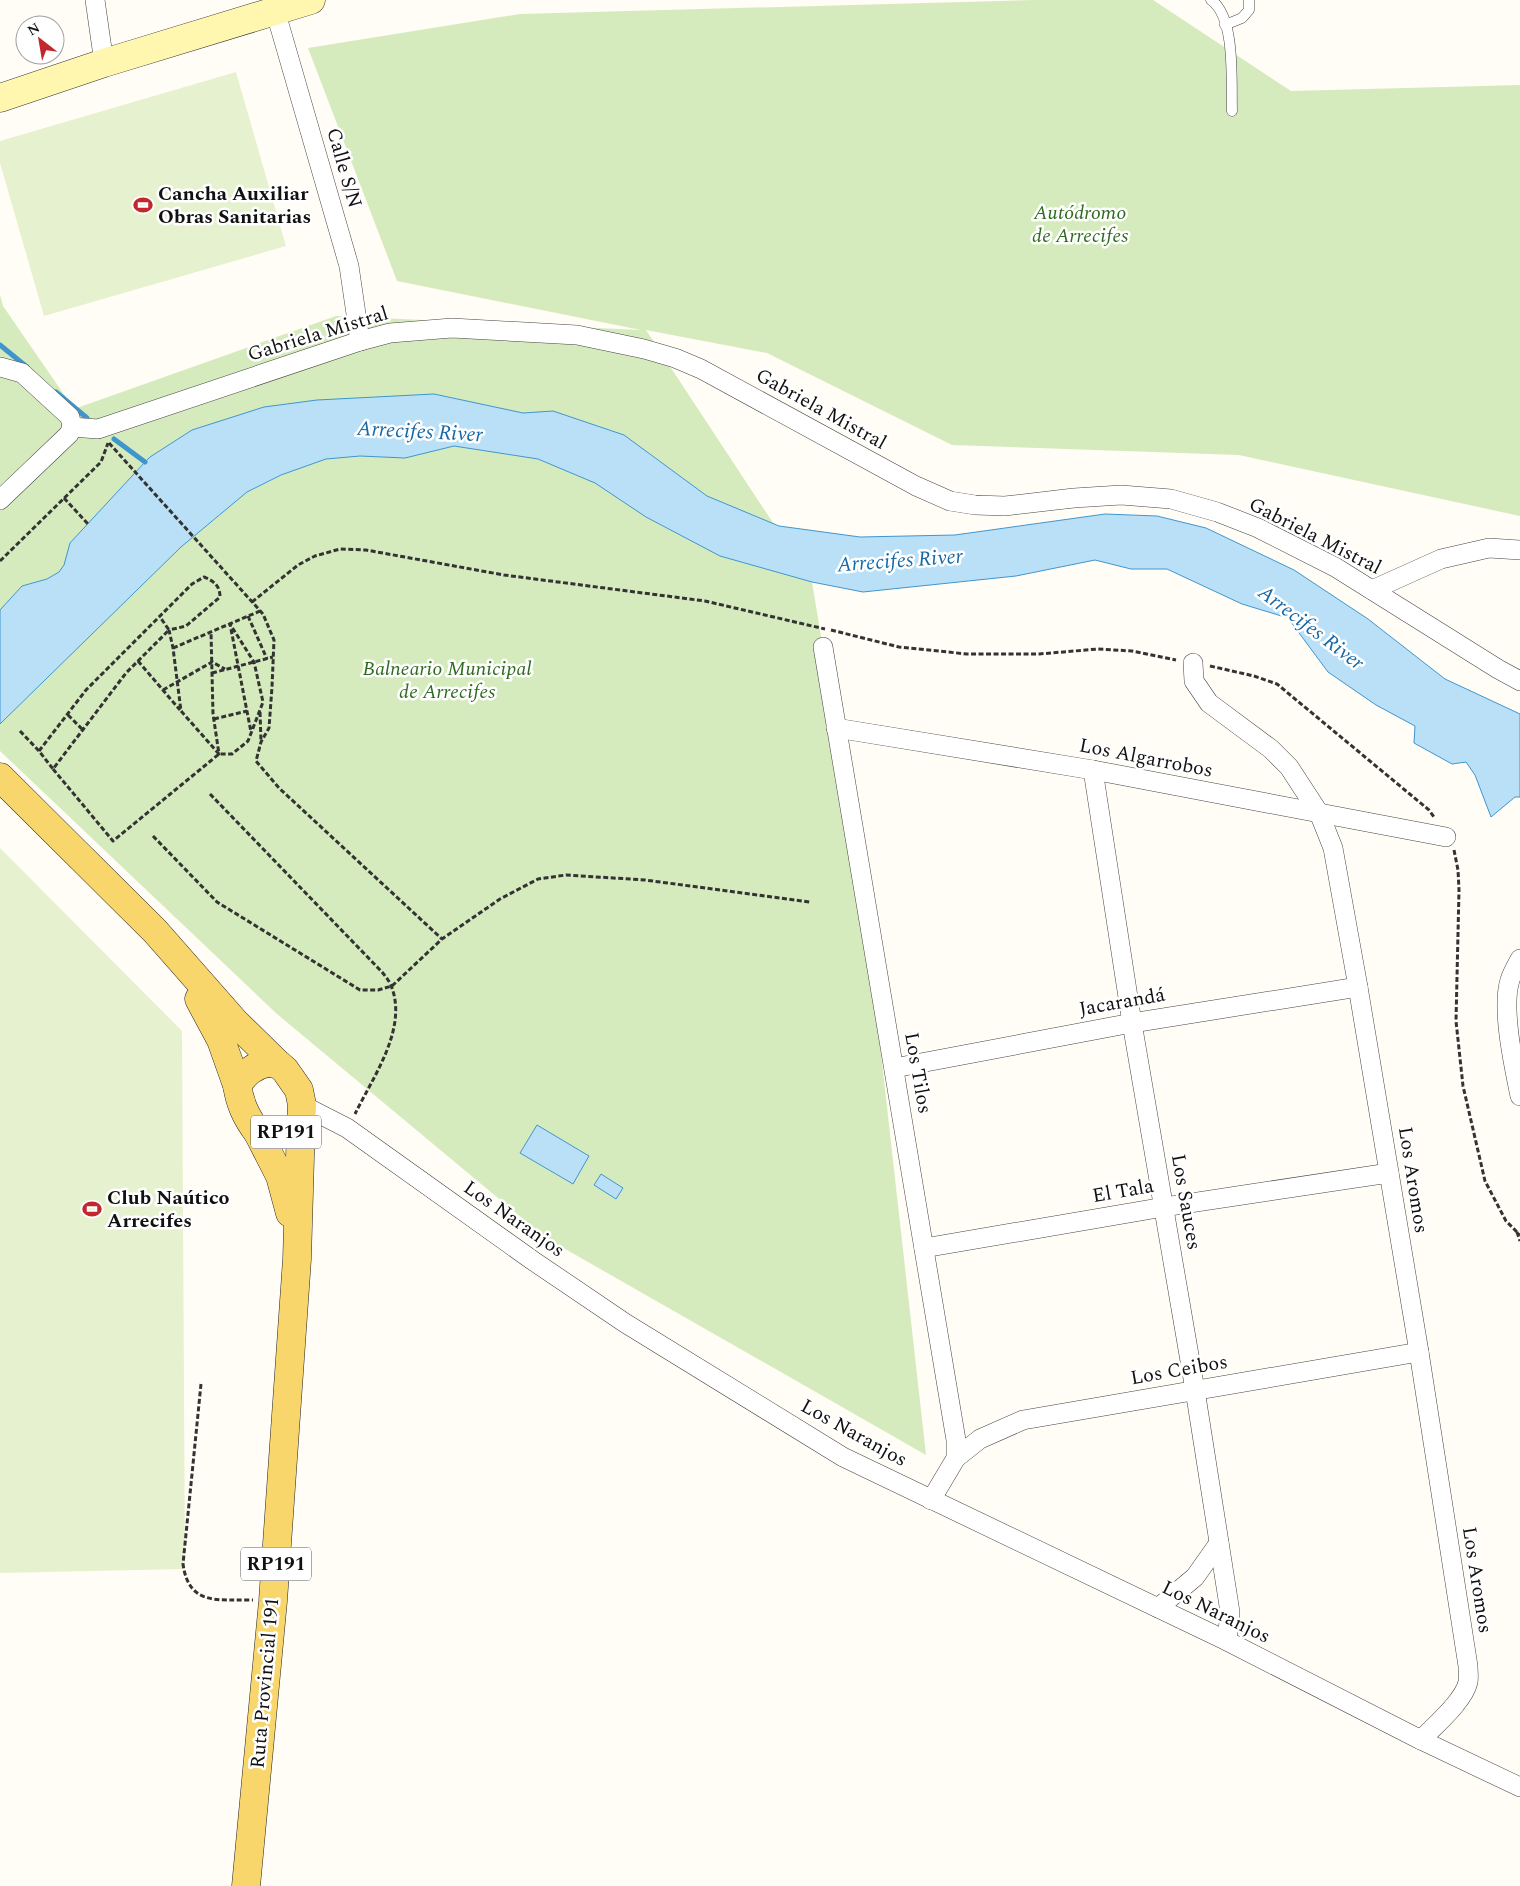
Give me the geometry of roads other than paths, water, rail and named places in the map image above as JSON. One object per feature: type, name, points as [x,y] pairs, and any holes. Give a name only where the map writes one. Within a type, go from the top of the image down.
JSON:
[{"type":"main road","points":[[0,98],[104,63],[311,0]]},
{"type":"main road","name":"RP191","points":[[9,786],[154,930],[235,1022],[278,1064],[299,1090],[301,1114],[280,1134],[269,1136],[258,1133],[244,1113],[237,1085],[213,1022],[154,930]]},
{"type":"main road","points":[[237,1085],[246,1073],[255,1067],[266,1063],[278,1064]]},
{"type":"main road","name":"Ruta Provincial 191","points":[[246,1886],[273,1601],[298,1241],[301,1114]]},
{"type":"main road","name":"Ruta Provincial 191","points":[[258,1133],[280,1176],[298,1241]]},
{"type":"street","points":[[95,0],[104,63]]},
{"type":"street","name":"Calle S/N","points":[[275,10],[349,266],[360,341]]},
{"type":"street","name":"Gabriela Mistral","points":[[72,427],[103,436],[360,341],[390,333],[452,328],[577,335],[644,349],[701,368],[916,486],[950,501],[975,505],[1004,506],[1121,495],[1171,499],[1217,512],[1258,528],[1335,566],[1520,681]]},
{"type":"street","points":[[0,367],[22,373],[70,417],[72,427],[69,434],[0,500]]},
{"type":"street","points":[[1372,590],[1441,559],[1489,548],[1520,550]]},
{"type":"street","name":"Los Tilos","points":[[823,648],[956,1440],[956,1458]]},
{"type":"street","name":"Los Aromos","points":[[1193,663],[1194,681],[1209,703],[1271,749],[1289,767],[1319,813],[1333,848],[1419,1352],[1468,1666],[1468,1683],[1464,1691],[1454,1705],[1420,1740]]},
{"type":"street","name":"Los Algarrobos","points":[[836,728],[1093,770],[1446,836]]},
{"type":"street","name":"Los Sauces","points":[[1093,770],[1132,1022],[1195,1390],[1230,1612],[1227,1641]]},
{"type":"street","points":[[1520,958],[1510,980],[1507,997],[1508,1020],[1520,1096]]},
{"type":"street","name":"Jacarandá","points":[[894,1068],[1132,1022],[1358,987]]},
{"type":"street","name":"Los Naranjos","points":[[301,1114],[348,1128],[625,1323],[843,1457],[1227,1641],[1420,1740],[1520,1788]]},
{"type":"street","name":"El Tala","points":[[924,1248],[1164,1207],[1389,1173]]},
{"type":"street","name":"Los Ceibos","points":[[956,1458],[980,1439],[1023,1420],[1419,1352]]},
{"type":"street","points":[[931,1500],[956,1458]]},
{"type":"street","points":[[1158,1608],[1195,1577],[1219,1543]]},
{"type":"lane","points":[[1211,0],[1218,5],[1230,38],[1232,111]]},
{"type":"lane","points":[[1225,25],[1242,18],[1249,10],[1249,0]]},
{"type":"water","name":"Arrecifes River","points":[[434,394],[523,413],[553,411],[624,435],[707,496],[779,526],[860,537],[955,535],[1105,514],[1157,516],[1206,528],[1294,570],[1368,619],[1445,679],[1520,714],[1520,797],[1515,797],[1491,817],[1475,775],[1466,762],[1452,764],[1414,743],[1415,726],[1376,705],[1328,672],[1288,618],[1242,604],[1167,569],[1131,569],[1095,560],[1016,576],[863,592],[812,582],[720,556],[646,517],[595,483],[538,459],[454,446],[405,458],[360,456],[326,459],[281,475],[247,492],[181,547],[0,724],[0,610],[22,586],[47,579],[59,572],[64,565],[70,543],[150,457],[192,430],[264,407],[317,400]]},
{"type":"water","points":[[537,1125],[589,1156],[573,1184],[520,1153]]},
{"type":"water","points":[[601,1174],[623,1188],[616,1199],[594,1185]]},
{"type":"waterway","points":[[0,345],[27,367]]},
{"type":"waterway","points":[[56,392],[87,418]]},
{"type":"waterway","points":[[114,439],[145,462]]},
{"type":"place","name":"Cancha Auxiliar Obras Sanitarias","points":[[143,205]]},
{"type":"place","name":"Club Naútico Arrecifes","points":[[92,1209]]},
{"type":"park label","name":"Autódromo de Arrecifes","points":[[1080,224]]},
{"type":"park label","name":"Balneario Municipal de Arrecifes","points":[[447,680]]}]
